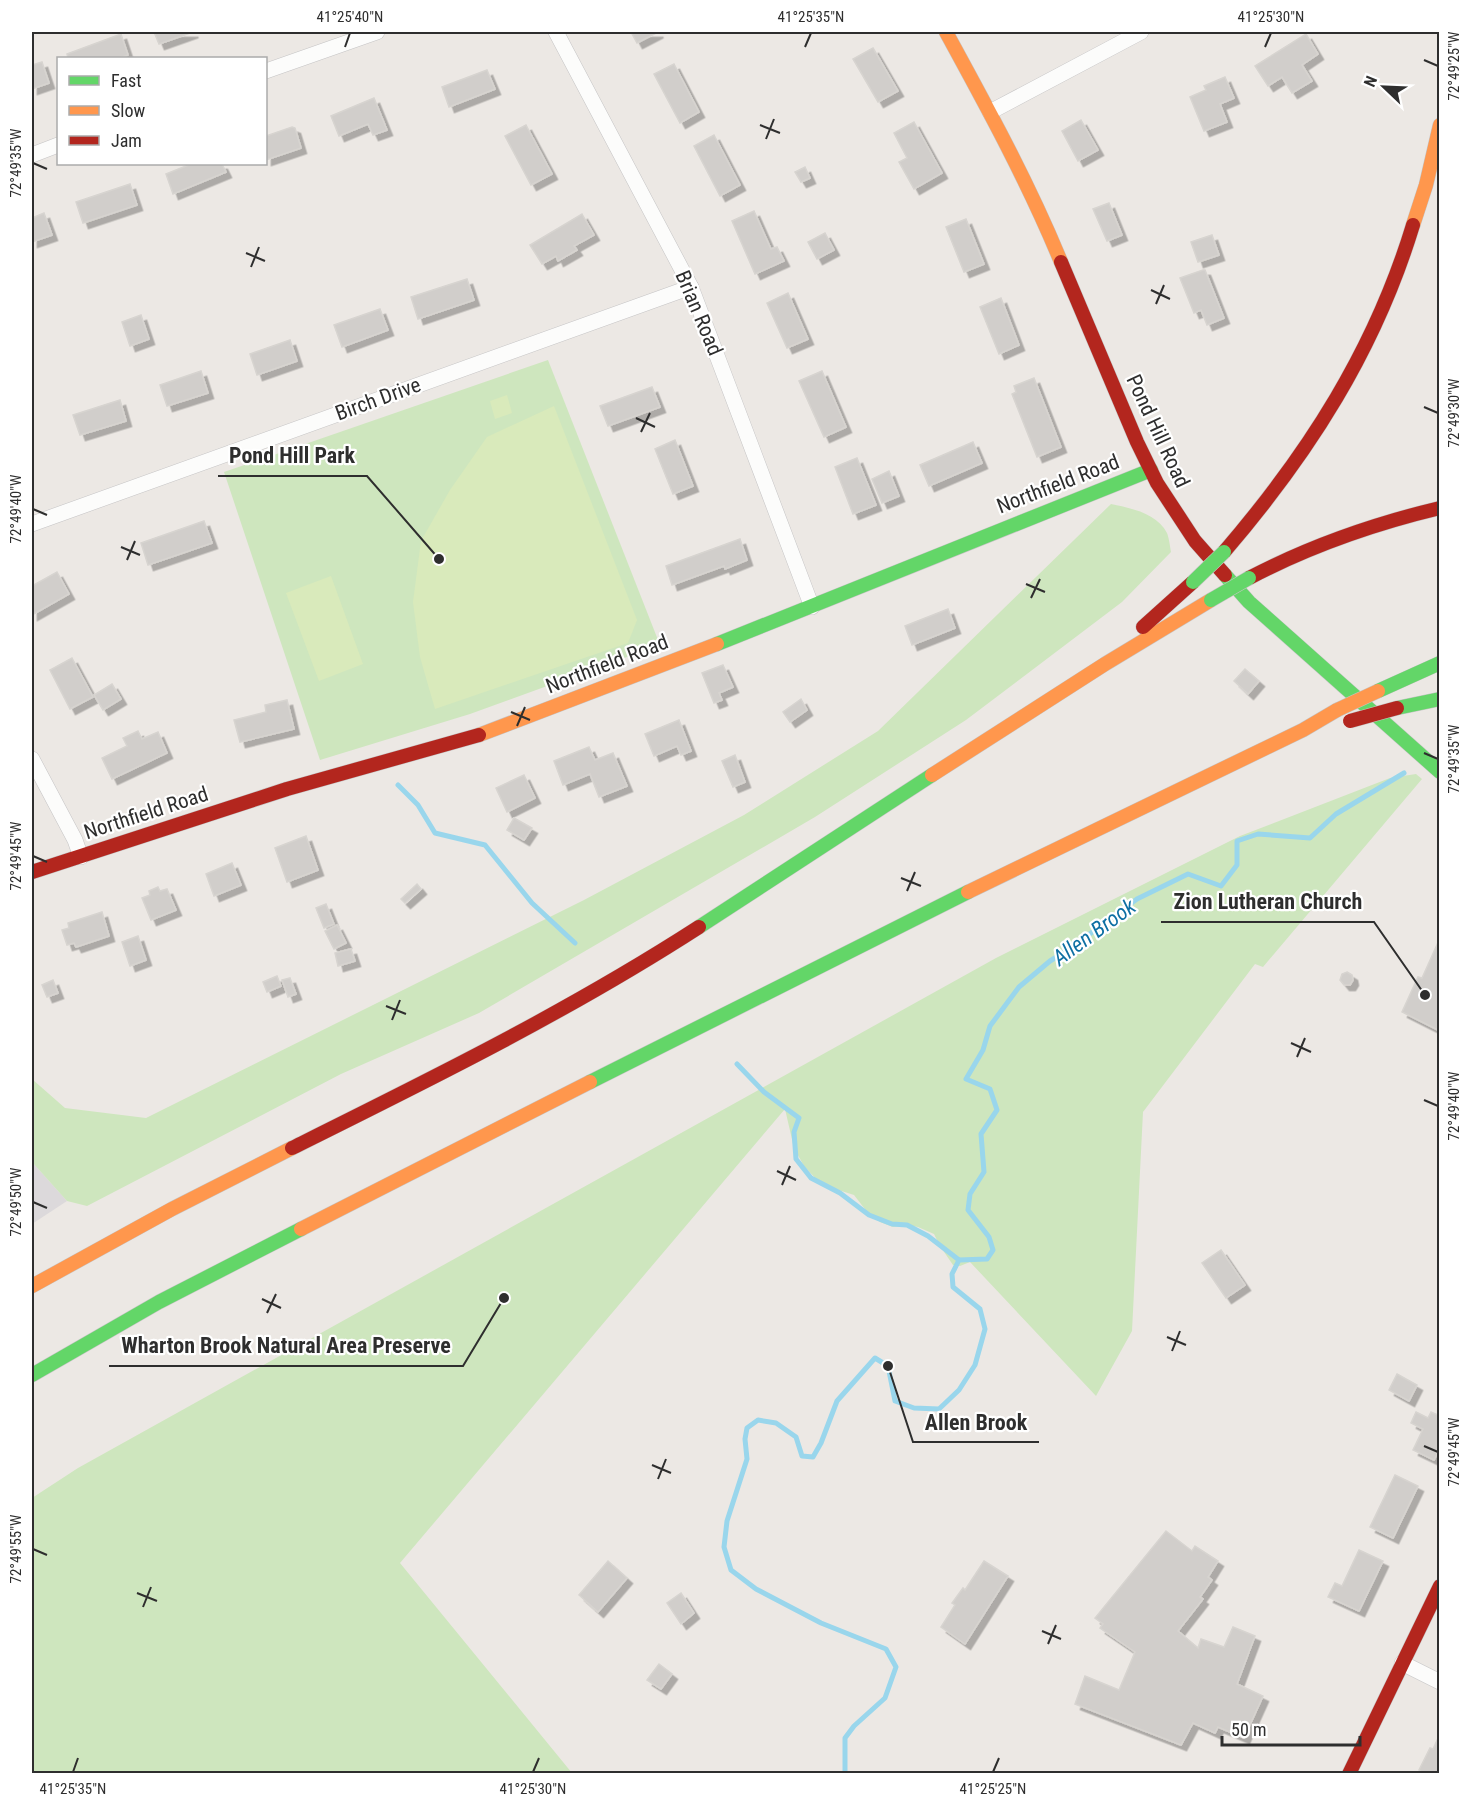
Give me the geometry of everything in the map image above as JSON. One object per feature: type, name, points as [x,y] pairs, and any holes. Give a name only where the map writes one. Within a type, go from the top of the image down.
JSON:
[{"type":"main road","name":"Pond Hill Road","points":[[946,32],[1038,206],[1128,422],[1165,497],[1195,541],[1249,602],[1440,772]]},
{"type":"main road","points":[[1097,668],[1224,552],[1303,455],[1329,415],[1361,356],[1406,252],[1440,125]]},
{"type":"main road","name":"Northfield Road","points":[[32,872],[287,789],[486,733],[812,607],[933,556],[1150,470]]},
{"type":"main road","points":[[32,1286],[155,1218],[503,1041],[598,989],[681,938],[1097,668],[1249,578],[1294,555],[1349,533],[1440,508]]},
{"type":"main road","points":[[32,1375],[159,1302],[429,1163],[1083,834],[1303,730],[1337,710],[1440,663]]},
{"type":"main road","points":[[1303,730],[1440,699]]},
{"type":"main road","points":[[1348,1773],[1440,1586]]},
{"type":"street","points":[[267,71],[377,32]]},
{"type":"street","name":"Brian Road","points":[[556,32],[691,287],[812,607]]},
{"type":"street","points":[[990,112],[1141,32]]},
{"type":"street","points":[[32,155],[57,145]]},
{"type":"street","name":"Birch Drive","points":[[32,524],[691,287]]},
{"type":"street","points":[[32,759],[75,840],[81,857]]},
{"type":"street","points":[[1402,1663],[1440,1682]]},
{"type":"shaded area","points":[[32,1162],[67,1201],[32,1224]]},
{"type":"green space","points":[[548,360],[660,645],[470,714],[320,760],[224,472]]},
{"type":"green space","points":[[507,395],[512,413],[495,419],[490,401]]},
{"type":"green space","points":[[554,406],[637,620],[628,643],[435,709],[420,657],[413,602],[421,541],[450,490],[487,437]]},
{"type":"green space","points":[[1111,504],[1142,512],[1157,521],[1167,533],[1171,552],[1122,602],[966,720],[815,817],[479,1013],[341,1074],[87,1206],[67,1201],[32,1162],[32,1079],[65,1108],[146,1118],[584,900],[744,815],[878,731]]},
{"type":"green space","points":[[331,576],[363,664],[319,681],[286,593]]},
{"type":"green space","points":[[1416,774],[1422,779],[1263,967],[1255,964],[1143,1112],[1132,1331],[1096,1396],[970,1262],[960,1266],[953,1265],[934,1234],[918,1227],[907,1225],[893,1227],[880,1222],[868,1213],[854,1195],[826,1186],[817,1180],[804,1166],[794,1148],[785,1109],[400,1563],[572,1773],[32,1773],[32,1498],[78,1468],[996,958],[1240,836],[1390,778]]},
{"type":"building","points":[[154,32],[193,32],[159,44]]},
{"type":"building","points":[[631,32],[658,32],[637,43]]},
{"type":"building","points":[[121,34],[128,55],[123,57],[68,57],[67,54]]},
{"type":"building","points":[[1306,34],[1318,54],[1302,65],[1312,81],[1292,93],[1282,77],[1268,86],[1255,66]]},
{"type":"building","points":[[873,48],[898,91],[878,102],[853,59]]},
{"type":"building","points":[[42,62],[49,83],[32,89],[32,65]]},
{"type":"building","points":[[674,64],[699,112],[680,123],[654,74]]},
{"type":"building","points":[[487,70],[495,89],[449,107],[442,87]]},
{"type":"building","points":[[1225,77],[1234,98],[1220,104],[1227,122],[1204,131],[1190,97],[1206,90],[1204,86]]},
{"type":"building","points":[[374,98],[387,130],[373,135],[368,124],[339,136],[331,116]]},
{"type":"building","points":[[1081,120],[1098,150],[1078,161],[1062,131]]},
{"type":"building","points":[[914,122],[942,173],[914,189],[899,162],[907,158],[894,133]]},
{"type":"building","points":[[526,125],[552,174],[531,185],[505,136]]},
{"type":"building","points":[[295,128],[301,148],[267,160],[267,136]]},
{"type":"building","points":[[714,135],[740,185],[720,196],[694,146]]},
{"type":"building","points":[[188,165],[222,165],[226,172],[173,194],[166,174]]},
{"type":"building","points":[[805,167],[810,178],[801,182],[795,172]]},
{"type":"building","points":[[130,184],[137,205],[83,223],[76,202]]},
{"type":"building","points":[[1109,203],[1122,235],[1107,241],[1093,209]]},
{"type":"building","points":[[754,211],[771,249],[777,247],[784,261],[755,274],[732,221]]},
{"type":"building","points":[[44,213],[52,235],[32,242],[32,218]]},
{"type":"building","points":[[582,214],[594,235],[574,246],[577,250],[558,261],[556,256],[542,264],[530,245]]},
{"type":"building","points":[[966,219],[984,264],[964,272],[946,227]]},
{"type":"building","points":[[825,233],[834,250],[817,259],[808,242]]},
{"type":"building","points":[[1212,235],[1219,255],[1198,262],[1191,242]]},
{"type":"building","points":[[1205,270],[1224,318],[1207,325],[1201,310],[1194,313],[1180,278]]},
{"type":"building","points":[[467,279],[474,300],[418,319],[411,297]]},
{"type":"building","points":[[788,293],[808,339],[787,348],[767,303]]},
{"type":"building","points":[[1001,298],[1019,345],[999,354],[980,307]]},
{"type":"building","points":[[380,309],[388,330],[342,347],[334,325]]},
{"type":"building","points":[[141,315],[149,339],[130,346],[122,322]]},
{"type":"building","points":[[290,340],[297,361],[257,375],[250,354]]},
{"type":"building","points":[[201,371],[208,393],[167,406],[160,385]]},
{"type":"building","points":[[822,371],[846,427],[824,437],[799,381]]},
{"type":"building","points":[[1034,378],[1061,447],[1037,457],[1012,394],[1016,392],[1014,386]]},
{"type":"building","points":[[652,387],[660,407],[608,426],[600,406]]},
{"type":"building","points":[[120,400],[126,421],[80,435],[73,415]]},
{"type":"building","points":[[675,440],[693,486],[673,494],[655,449]]},
{"type":"building","points":[[973,442],[982,463],[929,486],[920,465]]},
{"type":"building","points":[[857,458],[876,505],[853,514],[835,467]]},
{"type":"building","points":[[889,471],[899,496],[882,503],[872,479]]},
{"type":"building","points":[[204,521],[212,543],[148,565],[141,543]]},
{"type":"building","points":[[740,539],[747,560],[672,585],[666,566]]},
{"type":"building","points":[[57,572],[69,594],[32,615],[32,586]]},
{"type":"building","points":[[948,609],[955,628],[912,645],[905,626]]},
{"type":"building","points":[[72,658],[93,697],[70,709],[50,670]]},
{"type":"building","points":[[723,665],[733,687],[719,693],[722,700],[714,703],[702,673]]},
{"type":"building","points":[[1245,669],[1259,681],[1248,694],[1234,681]]},
{"type":"building","points":[[112,684],[121,699],[103,710],[94,695]]},
{"type":"building","points":[[801,699],[807,710],[790,722],[783,712]]},
{"type":"building","points":[[287,700],[294,729],[240,742],[234,720],[266,712],[265,705]]},
{"type":"building","points":[[679,720],[691,751],[681,755],[677,746],[654,756],[645,734]]},
{"type":"building","points":[[138,731],[142,739],[158,732],[167,753],[112,779],[102,758],[127,746],[123,738]]},
{"type":"building","points":[[589,747],[595,760],[613,753],[627,786],[599,797],[590,774],[563,785],[554,761]]},
{"type":"building","points":[[735,755],[745,782],[733,787],[722,761]]},
{"type":"building","points":[[524,775],[535,798],[507,812],[496,788]]},
{"type":"building","points":[[514,818],[532,828],[524,840],[507,830]]},
{"type":"building","points":[[306,836],[318,870],[287,882],[275,848]]},
{"type":"building","points":[[232,863],[241,885],[214,896],[206,874]]},
{"type":"building","points":[[417,884],[421,889],[405,903],[401,899]]},
{"type":"building","points":[[158,887],[160,891],[167,889],[176,910],[151,920],[142,898],[150,895],[149,891]]},
{"type":"building","points":[[326,904],[334,924],[324,928],[316,908]]},
{"type":"building","points":[[102,912],[109,936],[76,947],[74,943],[67,945],[62,930],[69,928],[68,923]]},
{"type":"building","points":[[337,925],[346,943],[334,949],[325,931]]},
{"type":"building","points":[[138,936],[146,960],[130,966],[122,942]]},
{"type":"building","points":[[1440,938],[1440,1031],[1402,1012],[1418,977],[1422,978]]},
{"type":"building","points":[[351,949],[355,961],[338,966],[335,953]]},
{"type":"building","points":[[1347,972],[1352,975],[1353,980],[1350,985],[1344,985],[1340,980],[1342,974]]},
{"type":"building","points":[[277,976],[281,986],[267,992],[263,982]]},
{"type":"building","points":[[290,978],[296,994],[288,997],[282,980]]},
{"type":"building","points":[[53,980],[58,993],[47,997],[42,985]]},
{"type":"building","points":[[1221,1250],[1245,1285],[1226,1298],[1202,1263]]},
{"type":"building","points":[[1397,1374],[1417,1385],[1409,1401],[1389,1390]]},
{"type":"building","points":[[1416,1412],[1428,1418],[1431,1412],[1440,1416],[1440,1448],[1434,1460],[1413,1450],[1423,1429],[1411,1423]]},
{"type":"building","points":[[1395,1475],[1418,1486],[1393,1538],[1370,1527]]},
{"type":"building","points":[[1166,1531],[1192,1551],[1195,1546],[1218,1561],[1208,1577],[1212,1580],[1200,1597],[1203,1599],[1178,1631],[1198,1648],[1201,1639],[1224,1647],[1233,1627],[1255,1636],[1237,1684],[1263,1696],[1244,1738],[1218,1727],[1215,1733],[1193,1723],[1181,1745],[1075,1704],[1085,1676],[1119,1690],[1135,1652],[1100,1628],[1103,1624],[1095,1618]]},
{"type":"building","points":[[1359,1550],[1383,1561],[1359,1611],[1328,1597],[1335,1583],[1342,1586]]},
{"type":"building","points":[[608,1561],[627,1578],[598,1612],[579,1595]]},
{"type":"building","points":[[984,1561],[1008,1576],[965,1644],[941,1627],[955,1605],[952,1603],[963,1588],[965,1590]]},
{"type":"building","points":[[681,1593],[694,1613],[681,1624],[667,1603]]},
{"type":"building","points":[[659,1664],[672,1674],[661,1689],[647,1680]]},
{"type":"building","points":[[1439,1736],[1440,1774],[1425,1774],[1419,1770]]},
{"type":"waterway","name":"Allen Brook","points":[[845,1774],[845,1738],[854,1726],[885,1698],[896,1667],[886,1649],[821,1623],[756,1589],[731,1570],[724,1547],[727,1521],[747,1459],[745,1439],[747,1428],[758,1420],[776,1423],[796,1437],[802,1456],[813,1457],[821,1443],[837,1401],[875,1358],[888,1366],[895,1401],[914,1408],[939,1409],[959,1390],[975,1365],[985,1329],[980,1309],[953,1287],[952,1274],[959,1260],[987,1259],[993,1250],[989,1237],[968,1210],[970,1194],[984,1172],[981,1134],[997,1110],[990,1089],[966,1079],[983,1050],[990,1026],[1019,987],[1050,961],[1137,899],[1188,874],[1221,886],[1237,865],[1237,841],[1258,834],[1310,838],[1336,814],[1404,773]]},
{"type":"waterway","points":[[398,785],[418,805],[435,833],[485,845],[532,903],[575,943]]},
{"type":"waterway","points":[[737,1064],[764,1092],[799,1118],[794,1132],[796,1159],[811,1178],[840,1193],[869,1215],[892,1224],[907,1225],[928,1236],[959,1260]]},
{"type":"traffic: fast","points":[[717,644],[1151,470]]},
{"type":"traffic: fast","points":[[1193,582],[1224,552]]},
{"type":"traffic: fast","points":[[1225,575],[1249,602],[1440,772]]},
{"type":"traffic: fast","points":[[1211,600],[1249,578]]},
{"type":"traffic: fast","points":[[1378,691],[1440,663]]},
{"type":"traffic: fast","points":[[1397,708],[1440,699]]},
{"type":"traffic: fast","points":[[699,927],[932,775]]},
{"type":"traffic: fast","points":[[590,1082],[968,892]]},
{"type":"traffic: fast","points":[[32,1375],[159,1302],[301,1229]]},
{"type":"traffic: slow","points":[[946,32],[1021,174],[1061,262]]},
{"type":"traffic: slow","points":[[1413,225],[1426,185],[1440,125]]},
{"type":"traffic: slow","points":[[932,775],[1105,664],[1211,600]]},
{"type":"traffic: slow","points":[[479,735],[717,644]]},
{"type":"traffic: slow","points":[[1337,710],[1378,691]]},
{"type":"traffic: slow","points":[[968,892],[1303,730],[1337,710]]},
{"type":"traffic: slow","points":[[301,1229],[590,1082]]},
{"type":"traffic: slow","points":[[32,1286],[172,1209],[292,1148]]},
{"type":"traffic: jam","points":[[1224,552],[1284,477],[1336,398],[1379,315],[1413,225]]},
{"type":"traffic: jam","points":[[1061,262],[1137,442],[1157,483],[1195,541],[1225,575]]},
{"type":"traffic: jam","points":[[1249,578],[1342,537],[1440,508]]},
{"type":"traffic: jam","points":[[1143,627],[1193,582]]},
{"type":"traffic: jam","points":[[1350,721],[1397,708]]},
{"type":"traffic: jam","points":[[32,872],[287,789],[479,735]]},
{"type":"traffic: jam","points":[[292,1148],[550,1016],[699,927]]},
{"type":"traffic: jam","points":[[1349,1774],[1440,1586]]},
{"type":"place","name":"Pond Hill Park","points":[[439,559]]},
{"type":"place","name":"Zion Lutheran Church","points":[[1425,995]]},
{"type":"place","name":"Wharton Brook Natural Area Preserve","points":[[504,1298]]},
{"type":"place","name":"Allen Brook","points":[[888,1366]]}]
